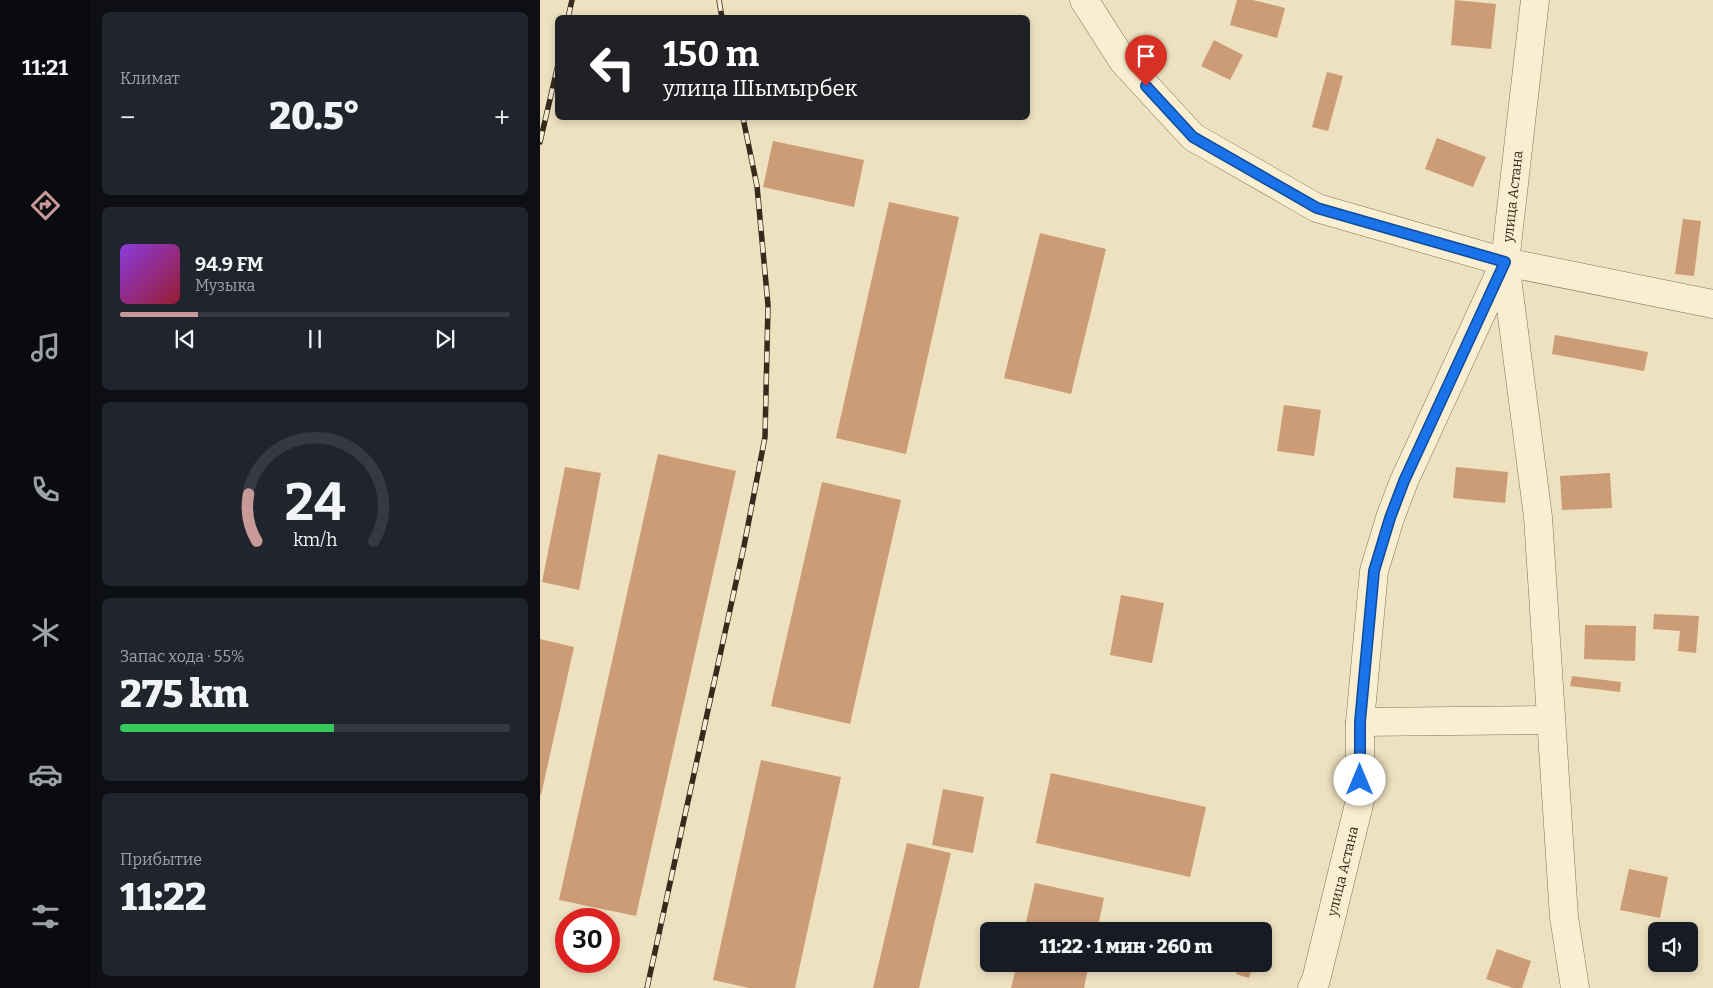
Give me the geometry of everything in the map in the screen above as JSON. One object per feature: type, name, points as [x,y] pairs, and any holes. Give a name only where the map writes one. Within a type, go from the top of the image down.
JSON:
[{"type":"street","points":[[1084,0],[1123,61],[1193,137],[1317,208],[1505,262],[1713,304]]},
{"type":"street","name":"улица Астана","points":[[1312,988],[1316,980],[1360,800],[1360,722],[1374,571],[1390,518],[1404,481],[1505,262],[1536,0]]},
{"type":"street","points":[[1505,262],[1538,517],[1564,917],[1575,988]]},
{"type":"street","points":[[1360,722],[1550,720]]},
{"type":"building","points":[[1237,0],[1253,0],[1285,8],[1277,38],[1230,25]]},
{"type":"building","points":[[1455,0],[1496,4],[1491,49],[1451,45]]},
{"type":"building","points":[[1214,40],[1243,55],[1230,80],[1201,66]]},
{"type":"building","points":[[1327,72],[1343,76],[1328,131],[1312,127]]},
{"type":"building","points":[[1437,138],[1486,157],[1473,187],[1425,169]]},
{"type":"building","points":[[773,141],[864,160],[854,207],[763,187]]},
{"type":"building","points":[[889,202],[959,217],[906,454],[836,438]]},
{"type":"building","points":[[1683,219],[1701,221],[1694,276],[1675,274]]},
{"type":"building","points":[[1040,233],[1106,249],[1071,394],[1004,378]]},
{"type":"building","points":[[1555,335],[1648,352],[1644,371],[1552,354]]},
{"type":"building","points":[[1284,405],[1321,410],[1314,456],[1277,451]]},
{"type":"building","points":[[658,454],[736,471],[636,916],[620,913],[620,908],[598,908],[559,900]]},
{"type":"building","points":[[565,467],[601,473],[579,590],[542,582]]},
{"type":"building","points":[[1456,467],[1508,472],[1505,503],[1453,498]]},
{"type":"building","points":[[1610,473],[1612,508],[1562,510],[1560,476]]},
{"type":"building","points":[[822,482],[901,500],[850,724],[771,706]]},
{"type":"building","points":[[1121,595],[1164,603],[1152,663],[1110,655]]},
{"type":"building","points":[[1654,614],[1699,616],[1696,653],[1678,651],[1680,631],[1653,629]]},
{"type":"building","points":[[1585,625],[1636,626],[1635,661],[1584,659]]},
{"type":"building","points":[[540,639],[574,647],[541,795],[540,795]]},
{"type":"building","points":[[1572,676],[1621,682],[1620,692],[1570,686]]},
{"type":"building","points":[[761,760],[841,777],[795,988],[749,988],[713,980]]},
{"type":"building","points":[[1051,773],[1206,807],[1190,877],[1036,843]]},
{"type":"building","points":[[943,789],[984,797],[973,853],[932,845]]},
{"type":"building","points":[[907,843],[951,853],[919,988],[873,988]]},
{"type":"building","points":[[1629,869],[1668,877],[1660,918],[1620,910]]},
{"type":"building","points":[[1035,883],[1104,898],[1099,922],[1026,922]]},
{"type":"building","points":[[1497,949],[1531,961],[1522,988],[1513,988],[1486,979]]},
{"type":"building","points":[[1015,972],[1087,972],[1084,988],[1011,988]]},
{"type":"building","points":[[1237,972],[1251,972],[1249,978],[1236,974]]},
{"type":"railway","points":[[569,15],[572,0]]},
{"type":"railway","points":[[719,0],[722,15]]},
{"type":"railway","points":[[540,142],[555,78]]},
{"type":"railway","points":[[647,988],[744,546],[765,437],[768,305],[757,186],[743,120]]},
{"type":"route","points":[[1146,86],[1193,137],[1317,208],[1505,262],[1404,481],[1390,518],[1374,571],[1360,722],[1360,780]]}]
